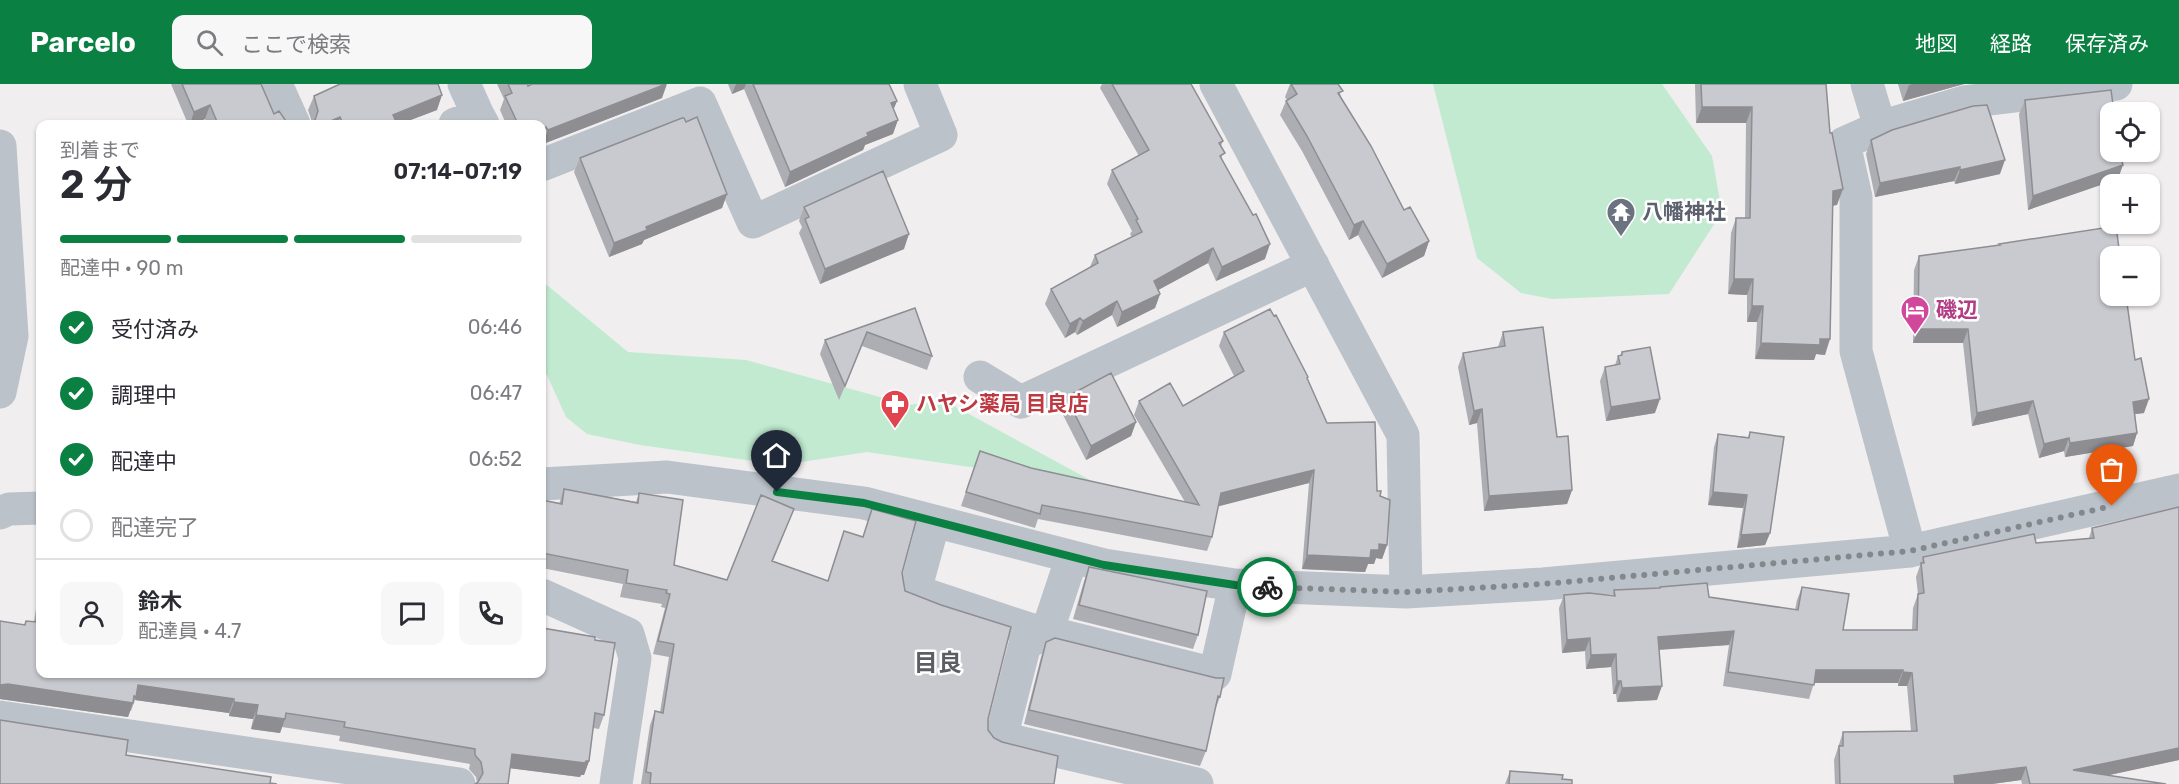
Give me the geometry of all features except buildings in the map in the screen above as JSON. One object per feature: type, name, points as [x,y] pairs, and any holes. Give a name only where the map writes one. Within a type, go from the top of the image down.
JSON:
[{"type":"street","points":[[276,84],[292,120]]},
{"type":"street","points":[[464,84],[472,120]]},
{"type":"street","points":[[546,163],[696,93],[753,222],[941,135],[920,84]]},
{"type":"street","points":[[1216,84],[1403,435],[1406,592]]},
{"type":"street","points":[[1867,84],[1880,127]]},
{"type":"street","points":[[1910,551],[1856,351],[1856,197],[1844,143],[1880,127],[1964,102],[2116,84]]},
{"type":"street","points":[[0,146],[12,336],[0,392]]},
{"type":"street","points":[[980,377],[1021,402],[1312,265]]},
{"type":"street","points":[[546,484],[667,477],[864,503],[1104,565],[1235,585],[1406,592],[1543,584],[1910,551],[2179,490]]},
{"type":"street","points":[[0,513],[9,509],[36,508]]},
{"type":"street","points":[[934,521],[915,591],[1029,629],[1215,674],[1235,585]]},
{"type":"street","points":[[1072,557],[1047,632],[1026,644],[1001,738],[1197,784]]},
{"type":"street","points":[[546,597],[627,634],[635,658],[616,784]]},
{"type":"street","points":[[0,717],[459,784]]},
{"type":"green space","points":[[1433,84],[1662,84],[1712,156],[1722,212],[1669,294],[1552,299],[1521,293],[1477,258]]},
{"type":"green space","points":[[546,284],[628,352],[746,360],[909,405],[943,400],[1101,486],[867,452],[782,465],[640,445],[587,434],[566,417],[547,375]]},
{"type":"way so far","points":[[1267,587],[1406,592],[1543,584],[1910,551],[2112,506]]},
{"type":"place","name":"八幡神社","points":[[1621,238]]},
{"type":"place","name":"磯辺","points":[[1915,336]]},
{"type":"place","name":"ハヤシ薬局 目良店","points":[[895,430]]},
{"type":"district","name":"目良","points":[[938,663]]},
{"type":"route","points":[[777,492],[864,503],[1104,565],[1235,585],[1267,587]]}]
